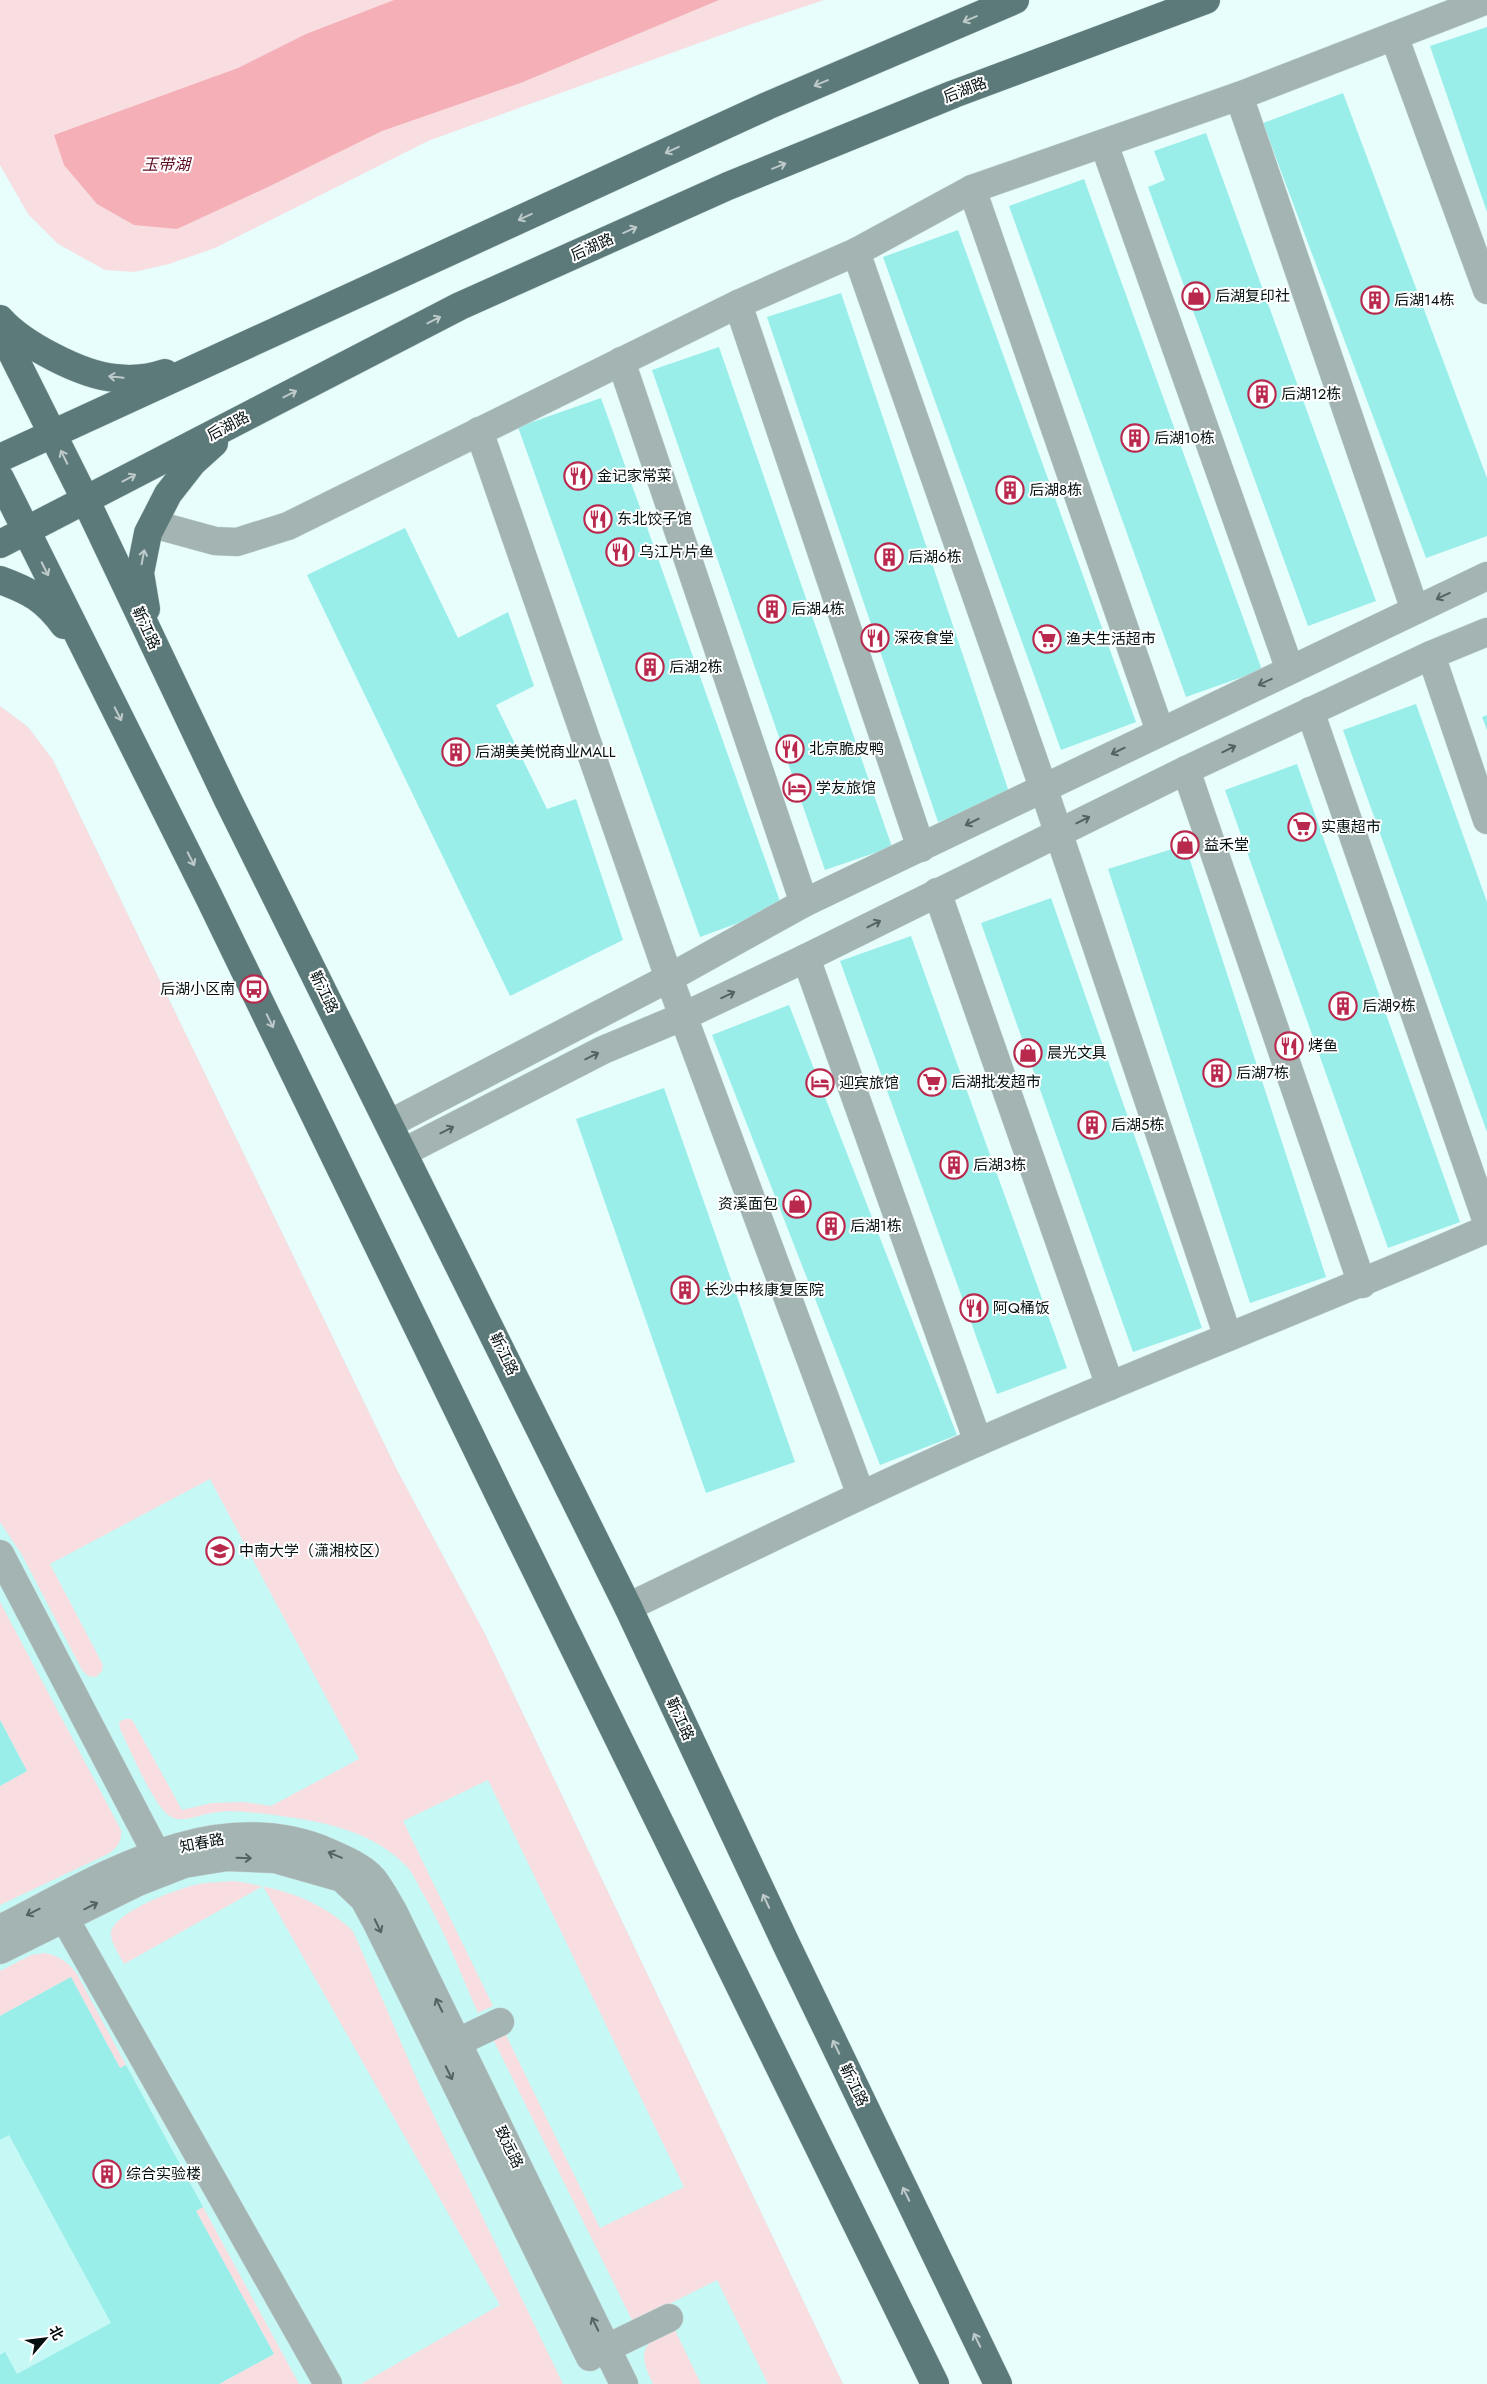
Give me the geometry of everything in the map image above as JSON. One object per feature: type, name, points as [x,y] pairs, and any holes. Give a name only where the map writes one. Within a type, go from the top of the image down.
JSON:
[{"type":"main road","points":[[0,458],[767,106],[1015,0]]},
{"type":"main road","name":"后湖路","points":[[0,544],[460,306],[728,186],[954,94],[1206,0]]},
{"type":"main road","points":[[0,319],[8,328],[70,365],[114,378],[154,377],[214,359]]},
{"type":"main road","name":"靳江路","points":[[0,330],[86,501],[159,656],[628,1607],[787,1946],[998,2384]]},
{"type":"main road","points":[[159,656],[146,612],[140,573],[148,533],[168,494],[193,462],[246,416]]},
{"type":"main road","points":[[0,478],[208,895],[504,1506],[935,2384]]},
{"type":"main road","points":[[0,580],[29,591],[53,610],[104,686]]},
{"type":"street","points":[[153,524],[215,541],[237,542],[288,526],[738,304],[856,252],[972,189],[1239,96],[1487,0]]},
{"type":"street","points":[[1394,36],[1487,290]]},
{"type":"street","points":[[1239,96],[1415,610]]},
{"type":"street","points":[[1104,144],[1290,670]]},
{"type":"street","points":[[972,189],[1160,731]]},
{"type":"street","points":[[856,252],[1043,787],[1228,1337]]},
{"type":"street","points":[[738,304],[920,848]]},
{"type":"street","points":[[621,361],[804,902]]},
{"type":"street","points":[[479,431],[669,978],[861,1494]]},
{"type":"street","points":[[389,1124],[669,978],[804,902],[1487,576]]},
{"type":"street","points":[[404,1152],[603,1050],[684,1016],[806,958],[1058,832],[1310,710],[1431,655],[1487,632]]},
{"type":"street","points":[[1431,655],[1487,820]]},
{"type":"street","points":[[1310,710],[1487,1222]]},
{"type":"street","points":[[1186,770],[1362,1284]]},
{"type":"street","points":[[937,892],[1110,1386]]},
{"type":"street","points":[[806,958],[978,1442]]},
{"type":"street","points":[[628,1607],[861,1494],[978,1442],[1228,1337],[1362,1284],[1487,1229]]},
{"type":"street","points":[[0,1554],[156,1853]]},
{"type":"street","name":"知春路","points":[[0,1929],[119,1869],[156,1853],[205,1839],[248,1836],[315,1846],[344,1858],[372,1878],[393,1911]]},
{"type":"street","points":[[0,1950],[138,1882],[184,1864],[227,1857],[275,1859],[342,1878],[364,1899],[377,1923],[603,2384]]},
{"type":"street","name":"致远路","points":[[393,1911],[624,2384]]},
{"type":"street","points":[[64,1920],[328,2384]]},
{"type":"street","points":[[458,2042],[500,2022]]},
{"type":"street","points":[[607,2348],[669,2318]]},
{"type":"shaded area","points":[[0,0],[824,0],[749,25],[428,141],[215,248],[169,264],[134,272],[105,270],[58,244],[28,214],[0,165]]},
{"type":"shaded area","name":"中南大学（潇湘校区）","points":[[0,706],[28,727],[53,760],[397,1470],[484,1632],[843,2384],[0,2384]]},
{"type":"shaded area","points":[[0,706],[28,727],[53,760],[397,1470],[484,1632],[843,2384],[768,2384],[717,2280],[633,2322],[493,2039],[504,2031],[600,2228],[684,2187],[488,1780],[403,1821],[493,2006],[478,2013],[437,1920],[413,1875],[391,1853],[373,1841],[353,1832],[332,1826],[267,1814],[233,1811],[176,1819],[164,1811],[157,1802],[120,1729],[119,1722],[125,1719],[131,1719],[134,1723],[182,1810],[212,1803],[244,1802],[271,1806],[359,1759],[210,1479],[50,1564],[103,1665],[102,1671],[96,1677],[88,1676],[82,1670],[22,1555],[0,1522]]},
{"type":"shaded area","points":[[0,1602],[121,1830],[121,1837],[119,1843],[110,1853],[0,1905],[0,1786],[27,1771],[0,1720]]},
{"type":"shaded area","points":[[234,1881],[263,1886],[124,1964],[111,1937],[115,1925],[123,1917],[149,1902],[178,1890],[199,1884]]},
{"type":"shaded area","points":[[263,1886],[298,1896],[326,1910],[353,1931],[422,2091],[563,2384],[361,2384],[500,2305]]},
{"type":"shaded area","points":[[45,1953],[64,1960],[77,1974],[126,2065],[120,2068],[71,1977],[0,2016],[0,1971],[31,1955]]},
{"type":"shaded area","points":[[203,2207],[299,2384],[219,2384],[274,2354],[196,2211]]},
{"type":"shaded area","points":[[674,2328],[701,2384],[653,2384],[645,2363],[644,2355],[646,2349],[655,2339]]},
{"type":"water","name":"玉带湖","points":[[394,0],[719,0],[523,82],[382,131],[177,229],[134,225],[97,204],[64,165],[54,135],[238,68],[306,34]]},
{"type":"building","points":[[1487,27],[1487,212],[1430,46]]},
{"type":"building","name":"后湖14栋","points":[[1343,93],[1487,478],[1487,536],[1426,558],[1263,123]]},
{"type":"building","name":"后湖12栋","points":[[1206,133],[1376,601],[1308,626],[1148,187],[1165,180],[1154,151]]},
{"type":"building","name":"后湖10栋","points":[[1084,179],[1262,670],[1186,697],[1009,206]]},
{"type":"building","name":"后湖8栋","points":[[958,230],[1136,722],[1061,750],[883,257]]},
{"type":"building","name":"后湖6栋","points":[[841,293],[1011,798],[938,822],[767,317]]},
{"type":"building","name":"后湖4栋","points":[[719,347],[892,847],[825,870],[652,370]]},
{"type":"building","name":"后湖2栋","points":[[601,398],[782,907],[700,937],[518,427]]},
{"type":"building","name":"后湖美美悦商业MALL","points":[[405,528],[458,638],[508,612],[534,686],[496,705],[547,809],[576,799],[623,940],[510,996],[307,575]]},
{"type":"building","points":[[1416,704],[1487,902],[1487,1132],[1343,730]]},
{"type":"building","points":[[1487,715],[1487,730],[1482,717]]},
{"type":"building","name":"后湖9栋","points":[[1297,764],[1460,1222],[1388,1248],[1225,790]]},
{"type":"building","name":"后湖7栋","points":[[1185,845],[1326,1277],[1250,1303],[1108,869]]},
{"type":"building","name":"后湖5栋","points":[[1051,898],[1202,1328],[1133,1352],[981,923]]},
{"type":"building","name":"后湖3栋","points":[[911,936],[1067,1368],[997,1394],[840,961]]},
{"type":"building","name":"后湖1栋","points":[[789,1005],[957,1435],[880,1465],[712,1035]]},
{"type":"building","name":"长沙中核康复医院","points":[[664,1088],[795,1462],[706,1493],[576,1119]]},
{"type":"building","points":[[0,1720],[27,1771],[0,1786]]},
{"type":"building","name":"综合实验楼","points":[[71,1977],[120,2068],[126,2065],[203,2207],[196,2211],[274,2354],[219,2384],[0,2384],[0,2355],[5,2352],[17,2374],[111,2323],[9,2135],[0,2140],[0,2016]]},
{"type":"place","name":"后湖复印社","points":[[1196,296]]},
{"type":"place","name":"后湖14栋","points":[[1375,300]]},
{"type":"place","name":"后湖12栋","points":[[1262,394]]},
{"type":"place","name":"后湖10栋","points":[[1135,438]]},
{"type":"place","name":"金记家常菜","points":[[578,476]]},
{"type":"place","name":"后湖8栋","points":[[1010,490]]},
{"type":"place","name":"东北饺子馆","points":[[598,519]]},
{"type":"place","name":"乌江片片鱼","points":[[620,552]]},
{"type":"place","name":"后湖6栋","points":[[889,557]]},
{"type":"place","name":"后湖4栋","points":[[772,609]]},
{"type":"place","name":"深夜食堂","points":[[875,638]]},
{"type":"place","name":"渔夫生活超市","points":[[1047,639]]},
{"type":"place","name":"后湖2栋","points":[[650,667]]},
{"type":"place","name":"北京脆皮鸭","points":[[790,749]]},
{"type":"place","name":"后湖美美悦商业MALL","points":[[456,752]]},
{"type":"place","name":"学友旅馆","points":[[797,788]]},
{"type":"place","name":"实惠超市","points":[[1302,827]]},
{"type":"place","name":"益禾堂","points":[[1185,845]]},
{"type":"place","name":"后湖小区南","points":[[254,989]]},
{"type":"place","name":"后湖9栋","points":[[1343,1006]]},
{"type":"place","name":"烤鱼","points":[[1289,1046]]},
{"type":"place","name":"晨光文具","points":[[1028,1053]]},
{"type":"place","name":"后湖7栋","points":[[1217,1073]]},
{"type":"place","name":"后湖批发超市","points":[[932,1082]]},
{"type":"place","name":"迎宾旅馆","points":[[820,1083]]},
{"type":"place","name":"后湖5栋","points":[[1092,1125]]},
{"type":"place","name":"后湖3栋","points":[[954,1165]]},
{"type":"place","name":"资溪面包","points":[[797,1204]]},
{"type":"place","name":"后湖1栋","points":[[831,1226]]},
{"type":"place","name":"长沙中核康复医院","points":[[685,1290]]},
{"type":"place","name":"阿Q桶饭","points":[[974,1308]]},
{"type":"place","name":"中南大学（潇湘校区）","points":[[220,1551]]},
{"type":"place","name":"综合实验楼","points":[[107,2174]]}]
